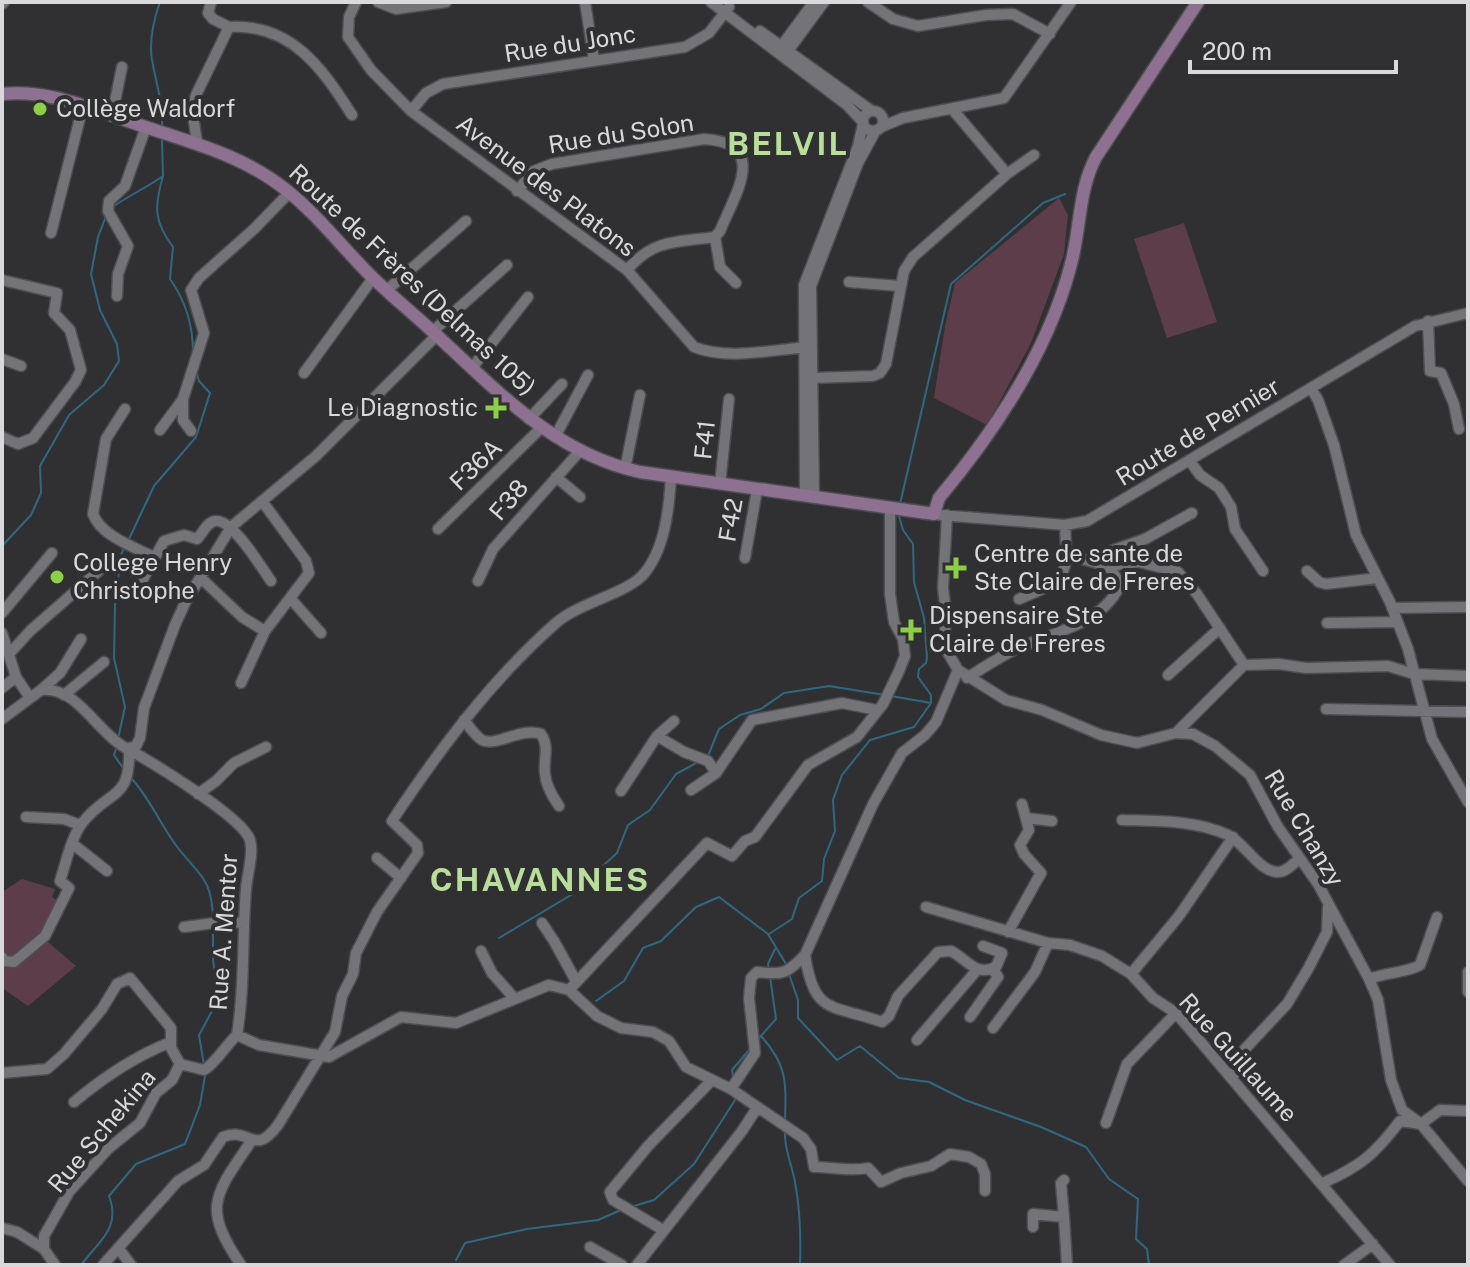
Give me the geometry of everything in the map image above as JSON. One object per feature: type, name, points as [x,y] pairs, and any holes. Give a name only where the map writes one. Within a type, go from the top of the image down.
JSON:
[{"type":"main road","points":[[941,515],[939,498],[1003,414],[1039,346],[1072,264],[1085,177],[1198,2]]},
{"type":"main road","name":"Route de Frères (Delmas 105)","points":[[2,94],[40,94],[83,106],[197,142],[245,163],[290,192],[373,278],[494,391],[541,428],[579,452],[625,469],[941,515]]},
{"type":"street","points":[[211,2],[208,13],[213,19],[229,27],[248,26],[282,36],[299,48],[329,82],[352,115]]},
{"type":"street","name":"Avenue des Platons","points":[[356,2],[349,17],[348,37],[352,46],[411,111],[627,270],[694,347],[709,353],[729,354],[807,347]]},
{"type":"street","points":[[378,2],[396,9],[446,2]]},
{"type":"street","points":[[585,2],[594,60]]},
{"type":"street","points":[[711,2],[725,7],[782,52],[847,105],[868,130],[903,118],[953,110],[1008,96],[1071,2]]},
{"type":"street","points":[[782,52],[814,2]]},
{"type":"street","points":[[782,52],[824,2]]},
{"type":"street","points":[[868,2],[893,19],[918,26],[1013,14],[1050,34]]},
{"type":"street","name":"Rue du Jonc","points":[[411,111],[426,93],[443,84],[685,47],[709,33],[725,7]]},
{"type":"street","points":[[197,142],[192,109],[229,27]]},
{"type":"street","points":[[782,52],[876,113],[903,118]]},
{"type":"street","points":[[112,116],[122,67]]},
{"type":"street","points":[[51,233],[83,106]]},
{"type":"street","points":[[953,110],[1007,174]]},
{"type":"street","points":[[809,496],[807,347],[803,299],[855,161],[864,116],[876,113]]},
{"type":"street","points":[[855,161],[878,129],[876,113]]},
{"type":"street","points":[[117,296],[118,274],[128,246],[108,211],[109,201],[125,186],[148,128]]},
{"type":"street","name":"Rue du Solon","points":[[517,191],[534,171],[552,164],[690,141],[715,140],[739,152],[744,164],[744,171],[715,237]]},
{"type":"street","points":[[812,378],[873,376],[880,373],[886,364],[904,271],[913,257],[1007,174],[1034,155]]},
{"type":"street","points":[[191,431],[183,420],[183,399],[204,333],[191,290],[199,278],[290,192]]},
{"type":"street","points":[[387,290],[466,221]]},
{"type":"street","points":[[627,270],[639,256],[659,244],[715,237],[720,267],[736,283]]},
{"type":"street","points":[[2,957],[4,961],[14,962],[45,936],[69,888],[60,881],[80,825],[97,808],[119,794],[125,784],[130,769],[121,744],[136,746],[146,702],[175,625],[231,527],[316,456],[435,333],[507,265]]},
{"type":"street","points":[[304,373],[373,278]]},
{"type":"street","points":[[2,280],[57,293],[54,313],[70,330],[81,370],[33,438],[18,444],[2,437]]},
{"type":"street","points":[[849,282],[900,286]]},
{"type":"street","points":[[472,368],[528,297]]},
{"type":"street","name":"Route de Pernier","points":[[941,515],[1065,525],[1087,521],[1428,321],[1468,313]]},
{"type":"street","points":[[1428,321],[1430,371],[1441,373],[1454,404],[1459,429]]},
{"type":"street","points":[[807,347],[812,378],[809,434]]},
{"type":"street","points":[[2,359],[21,366]]},
{"type":"street","points":[[555,437],[588,375]]},
{"type":"street","points":[[529,419],[562,384]]},
{"type":"street","points":[[1311,388],[1334,445],[1356,535],[1392,608],[1432,739],[1468,802]]},
{"type":"street","points":[[625,469],[640,395]]},
{"type":"street","points":[[160,430],[183,399]]},
{"type":"street","name":"F41","points":[[720,484],[729,399]]},
{"type":"street","points":[[125,409],[106,439],[93,509],[97,524],[154,557]]},
{"type":"street","name":"F36A","points":[[438,529],[541,428]]},
{"type":"street","name":"F38","points":[[478,581],[493,549],[579,452]]},
{"type":"street","points":[[1190,461],[1200,475],[1219,488],[1231,507],[1235,529],[1263,571]]},
{"type":"street","points":[[556,477],[580,497]]},
{"type":"street","points":[[103,1265],[178,1181],[204,1165],[223,1137],[236,1134],[252,1140],[267,1139],[335,1032],[342,996],[353,974],[356,953],[377,912],[418,853],[417,845],[392,821],[464,720],[528,650],[559,621],[641,577],[661,539],[669,507],[671,477]]},
{"type":"street","name":"F42","points":[[745,558],[757,490]]},
{"type":"street","points":[[241,683],[265,631],[307,578],[308,565],[262,501]]},
{"type":"street","points":[[2,1073],[47,1069],[102,1009],[117,984],[130,978],[171,1028],[171,1048],[180,1064],[204,1070],[237,1035],[259,1045],[329,1057],[401,1017],[456,1023],[549,985],[573,986],[707,843],[732,856],[745,841],[755,837],[808,765],[857,737],[877,710],[894,669],[905,656],[903,639],[894,622],[890,594],[890,510]]},
{"type":"street","points":[[1086,560],[1145,539],[1192,513]]},
{"type":"street","points":[[941,515],[947,651],[962,674],[1006,700],[1042,710],[1101,735],[1137,743],[1176,733],[1244,665],[1279,664],[1306,668],[1388,666],[1414,674],[1468,676]]},
{"type":"street","points":[[143,579],[164,541],[184,535],[197,539],[213,521],[219,521],[231,527],[271,581]]},
{"type":"street","points":[[1019,599],[1055,584],[1063,572],[1067,555],[1065,525]]},
{"type":"street","points":[[2,613],[52,553]]},
{"type":"street","points":[[1067,555],[1108,566],[1139,562],[1178,572],[1244,665]]},
{"type":"street","points":[[731,1089],[755,1053],[749,998],[751,978],[757,972],[780,974],[792,969],[805,955],[873,804],[902,753],[936,722],[962,674],[1079,623],[1107,607],[1119,587],[1108,566]]},
{"type":"street","points":[[10,653],[30,631],[103,567]]},
{"type":"street","points":[[1307,571],[1326,584],[1378,578]]},
{"type":"street","points":[[201,578],[242,617],[265,631]]},
{"type":"street","points":[[290,598],[321,633]]},
{"type":"street","points":[[1392,608],[1468,607]]},
{"type":"street","points":[[1327,623],[1397,622]]},
{"type":"street","points":[[1168,675],[1220,628]]},
{"type":"street","points":[[2,633],[16,677],[30,698]]},
{"type":"street","points":[[2,719],[60,673],[81,639]]},
{"type":"street","points":[[41,690],[55,690],[64,695],[104,662]]},
{"type":"street","points":[[2,688],[16,677]]},
{"type":"street","name":"Rue A. Mentor","points":[[64,695],[121,744],[228,815],[250,839],[237,1035]]},
{"type":"street","points":[[691,790],[716,773],[747,725],[757,719],[842,703],[877,710]]},
{"type":"street","points":[[1326,709],[1468,712]]},
{"type":"street","points":[[464,720],[485,741],[524,732],[541,734],[546,745],[546,782],[559,806]]},
{"type":"street","points":[[621,791],[657,736],[674,721]]},
{"type":"street","name":"Rue Chanzy","points":[[1176,733],[1193,734],[1215,746],[1250,775],[1278,827],[1318,884],[1369,979],[1378,1000],[1391,1080],[1402,1110],[1421,1124],[1468,1181]]},
{"type":"street","points":[[657,736],[684,752],[708,761],[716,773]]},
{"type":"street","points":[[198,794],[234,763],[266,747]]},
{"type":"street","points":[[1008,932],[1041,873],[1020,845],[1029,830],[1022,804]]},
{"type":"street","points":[[26,817],[64,819],[80,825]]},
{"type":"street","points":[[1026,818],[1052,821]]},
{"type":"street","points":[[1122,820],[1165,821],[1218,831],[1233,837],[1264,866],[1275,872],[1282,872],[1299,859]]},
{"type":"street","points":[[1131,974],[1179,916],[1233,837]]},
{"type":"street","points":[[73,844],[107,871]]},
{"type":"street","points":[[377,858],[401,878]]},
{"type":"street","name":"Rue Guillaume","points":[[926,907],[1048,943],[1070,945],[1102,956],[1131,974],[1153,998],[1176,1013],[1390,1265]]},
{"type":"street","points":[[1232,1079],[1244,1050],[1287,1004],[1308,969],[1327,932],[1328,907]]},
{"type":"street","points":[[1369,979],[1420,965],[1437,917]]},
{"type":"street","points":[[184,927],[217,922],[244,923]]},
{"type":"street","points":[[542,923],[573,986],[597,1016],[621,1028],[653,1032],[669,1041],[686,1067],[731,1089],[803,1138],[811,1149],[814,1167],[838,1167],[850,1171],[868,1168],[881,1182],[901,1173],[931,1166],[950,1154],[969,1157],[981,1164],[985,1174],[985,1191]]},
{"type":"street","points":[[993,1028],[1035,972],[1048,943]]},
{"type":"street","points":[[805,955],[809,980],[819,997],[831,1008],[856,1012],[882,1022],[889,1016],[898,996],[938,952],[951,951],[977,970],[996,967],[1002,953],[983,946]]},
{"type":"street","points":[[481,951],[492,973],[515,999]]},
{"type":"street","points":[[970,1017],[998,977],[993,969]]},
{"type":"street","points":[[917,1040],[977,970]]},
{"type":"street","points":[[1468,972],[1468,992]]},
{"type":"street","points":[[1106,1123],[1127,1064],[1176,1013]]},
{"type":"street","points":[[74,1102],[105,1076],[151,1049],[171,1042]]},
{"type":"street","name":"Rue Schekina","points":[[44,1249],[44,1236],[69,1192],[109,1148],[140,1123],[156,1093],[172,1080],[180,1064]]},
{"type":"street","points":[[663,1230],[613,1200],[610,1192],[648,1146],[712,1080]]},
{"type":"street","points":[[637,1265],[757,1108]]},
{"type":"street","points":[[1323,1183],[1357,1168],[1400,1121],[1421,1124],[1440,1110],[1468,1111]]},
{"type":"street","points":[[241,1265],[229,1250],[216,1213],[222,1185],[252,1140]]},
{"type":"street","points":[[1064,1180],[1061,1183],[1067,1265]]},
{"type":"street","points":[[1033,1227],[1033,1214],[1064,1217]]},
{"type":"street","points":[[2,1228],[17,1232],[44,1249],[55,1265]]},
{"type":"street","points":[[1344,1265],[1373,1244]]},
{"type":"street","points":[[590,1247],[622,1265]]},
{"type":"street","points":[[119,1249],[131,1265]]},
{"type":"shaded area","points":[[1059,198],[1068,215],[1064,254],[1031,343],[987,425],[934,398],[955,283]]},
{"type":"shaded area","points":[[1184,223],[1217,322],[1167,338],[1134,239]]},
{"type":"shaded area","points":[[22,879],[55,889],[52,897],[58,901],[41,936],[76,966],[28,1006],[2,988],[2,892]]},
{"type":"waterway","points":[[160,2],[151,53],[162,125]]},
{"type":"waterway","points":[[111,208],[163,176],[162,140]]},
{"type":"waterway","points":[[163,176],[158,197],[159,222],[173,247],[170,279],[187,313],[193,352]]},
{"type":"waterway","points":[[900,504],[951,284],[1043,203],[1065,194]]},
{"type":"waterway","points":[[2,546],[31,515],[41,493],[40,466],[69,415],[104,385],[119,361],[117,344],[100,310],[91,274],[98,237],[106,216]]},
{"type":"waterway","points":[[129,539],[154,486],[196,437],[210,393],[197,374]]},
{"type":"waterway","points":[[769,934],[792,919],[799,898],[822,881],[824,859],[835,831],[833,800],[842,775],[870,740],[914,727],[931,703],[931,695],[918,677],[919,669],[927,658],[924,618],[914,582],[913,544],[903,530],[899,516]]},
{"type":"waterway","points":[[118,739],[125,707],[114,658],[115,605],[124,548]]},
{"type":"waterway","points":[[708,756],[719,729],[740,715],[761,709],[784,693],[829,686],[885,695]]},
{"type":"waterway","points":[[891,696],[931,703]]},
{"type":"waterway","points":[[117,745],[114,755],[125,771]]},
{"type":"waterway","points":[[499,938],[571,895],[617,853],[628,825],[650,810],[676,774],[700,761]]},
{"type":"waterway","points":[[132,779],[172,840],[203,879],[210,895],[213,919]]},
{"type":"waterway","points":[[596,1001],[624,981],[643,948],[661,941],[696,907],[719,897],[768,934],[786,964]]},
{"type":"waterway","points":[[204,1065],[199,1035],[218,1000],[213,929]]},
{"type":"waterway","points":[[769,969],[775,949]]},
{"type":"waterway","points":[[789,974],[798,1000],[798,1018],[837,1060],[860,1046],[899,1078],[929,1082],[965,1100],[1086,1147],[1109,1179],[1138,1199],[1136,1239],[1147,1249],[1149,1265]]},
{"type":"waterway","points":[[759,1038],[776,1019],[770,976]]},
{"type":"waterway","points":[[761,1036],[776,1057],[784,1076],[785,1121]]},
{"type":"waterway","points":[[733,1076],[732,1070],[750,1049]]},
{"type":"waterway","points":[[81,1265],[107,1233],[112,1217],[109,1196],[136,1164],[185,1144],[200,1105],[205,1076]]},
{"type":"waterway","points":[[631,1207],[654,1200],[694,1164],[737,1097]]},
{"type":"waterway","points":[[785,1132],[798,1203],[800,1265]]},
{"type":"waterway","points":[[456,1260],[465,1243],[527,1229],[598,1220],[621,1210]]},
{"type":"place","name":"Collège Waldorf","points":[[40,109]]},
{"type":"place","name":"Le Diagnostic","points":[[496,408]]},
{"type":"place","name":"Centre de sante de Ste Claire de Freres","points":[[956,568]]},
{"type":"place","name":"College Henry Christophe","points":[[57,577]]},
{"type":"place","name":"Dispensaire Ste Claire de Freres","points":[[911,630]]},
{"type":"district","name":"BELVIL","points":[[788,144]]},
{"type":"district","name":"CHAVANNES","points":[[540,880]]}]
